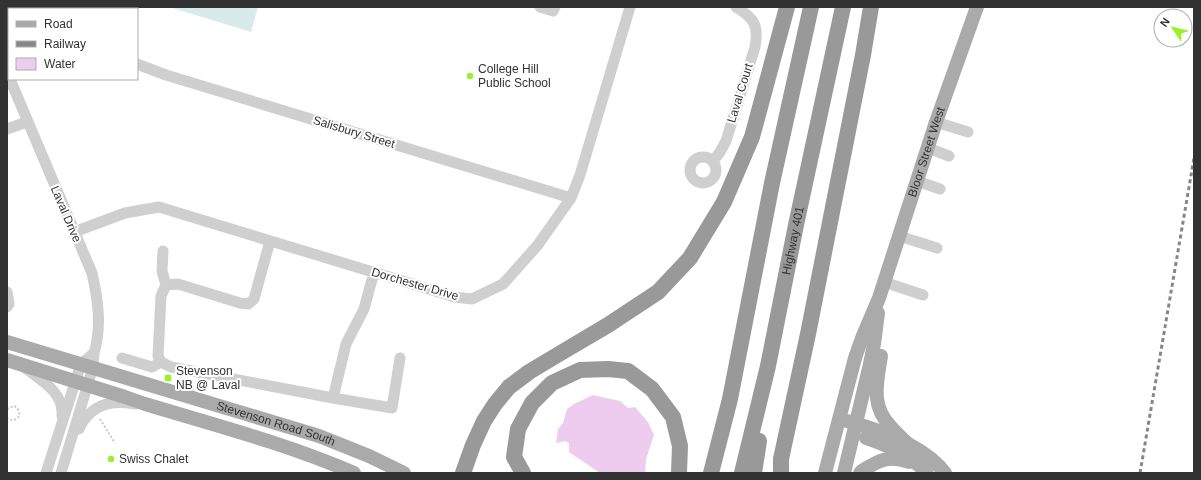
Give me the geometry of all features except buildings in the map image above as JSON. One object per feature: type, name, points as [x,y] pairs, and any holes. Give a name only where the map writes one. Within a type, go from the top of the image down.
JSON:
[{"type":"highway","points":[[463,473],[473,445],[484,421],[495,404],[509,387],[529,372],[608,325],[658,292],[690,258],[724,202],[752,137],[787,7]]},
{"type":"highway","points":[[711,473],[730,399],[772,183],[811,7]]},
{"type":"highway","name":"Highway 401","points":[[742,473],[768,366],[796,225],[843,7]]},
{"type":"highway","points":[[781,473],[781,459],[808,334],[863,55],[871,7]]},
{"type":"highway","points":[[754,473],[768,366]]},
{"type":"highway","points":[[523,473],[514,457],[518,429],[532,403],[552,383],[580,370],[628,371],[652,389],[673,417],[680,446],[679,473]]},
{"type":"main road","name":"Bloor Street West","points":[[825,473],[855,358],[879,298],[936,122],[976,7]]},
{"type":"main road","points":[[884,282],[886,316],[876,393],[879,412],[890,427],[909,444],[930,458],[945,473]]},
{"type":"main road","name":"Bloor Street West","points":[[844,473],[874,344],[879,298]]},
{"type":"main road","name":"Stevenson Road South","points":[[7,342],[89,361],[318,436],[369,456],[404,473]]},
{"type":"main road","name":"Stevenson Road South","points":[[12,362],[292,449],[354,473]]},
{"type":"main road","points":[[837,423],[894,437],[909,444]]},
{"type":"main road","points":[[854,428],[905,454],[924,469]]},
{"type":"main road","points":[[860,473],[878,461],[887,458],[896,458],[924,469]]},
{"type":"street","points":[[540,7],[554,11],[555,7]]},
{"type":"street","name":"Dorchester Drive","points":[[74,232],[125,213],[159,208],[455,297],[472,299],[503,284],[537,246],[571,198],[580,175],[630,7]]},
{"type":"street","name":"Laval Court","points":[[713,161],[726,141],[755,47],[757,34],[754,22],[747,14],[736,7]]},
{"type":"street","name":"Salisbury Street","points":[[138,64],[166,75],[571,198]]},
{"type":"street","name":"Laval Drive","points":[[11,80],[27,122],[92,273],[98,308],[99,333],[81,383],[62,423],[46,473]]},
{"type":"street","points":[[7,129],[27,122]]},
{"type":"street","points":[[936,122],[968,132]]},
{"type":"street","points":[[928,148],[949,156]]},
{"type":"street","points":[[917,181],[940,189]]},
{"type":"street","points":[[899,236],[937,248]]},
{"type":"street","points":[[166,285],[178,284],[240,303],[248,304],[254,299],[270,241]]},
{"type":"street","points":[[163,251],[162,272],[166,285],[161,296],[158,356],[160,362],[171,367],[392,408],[400,358]]},
{"type":"street","points":[[333,398],[346,344],[364,309],[374,272]]},
{"type":"street","points":[[884,282],[923,295]]},
{"type":"street","points":[[7,292],[9,304],[7,307]]},
{"type":"street","points":[[122,358],[152,367],[160,362]]},
{"type":"street","name":"Laval Drive","points":[[12,362],[46,383],[54,391],[59,398],[63,409],[62,423]]},
{"type":"street","name":"Laval Drive","points":[[66,459],[81,383]]},
{"type":"street","name":"Laval Drive","points":[[61,473],[80,426],[88,414],[101,406],[112,403],[144,404]]},
{"type":"path","points":[[7,409],[14,406],[18,409],[19,413],[18,417],[14,420],[7,418]]},
{"type":"path","points":[[99,417],[115,443]]},
{"type":"shaded area","points":[[36,7],[125,7],[124,8]]},
{"type":"shaded area","points":[[169,7],[258,7],[251,32]]},
{"type":"water","points":[[593,395],[620,401],[628,408],[635,407],[648,422],[654,435],[646,459],[645,473],[600,473],[569,452],[569,443],[565,441],[556,443],[558,429],[563,423],[567,409]]},
{"type":"railway","points":[[1140,473],[1194,158]]},
{"type":"place","name":"College Hill Public School","points":[[470,76]]},
{"type":"place","name":"Stevenson NB @ Laval","points":[[168,378]]},
{"type":"place","name":"Swiss Chalet","points":[[111,459]]}]
